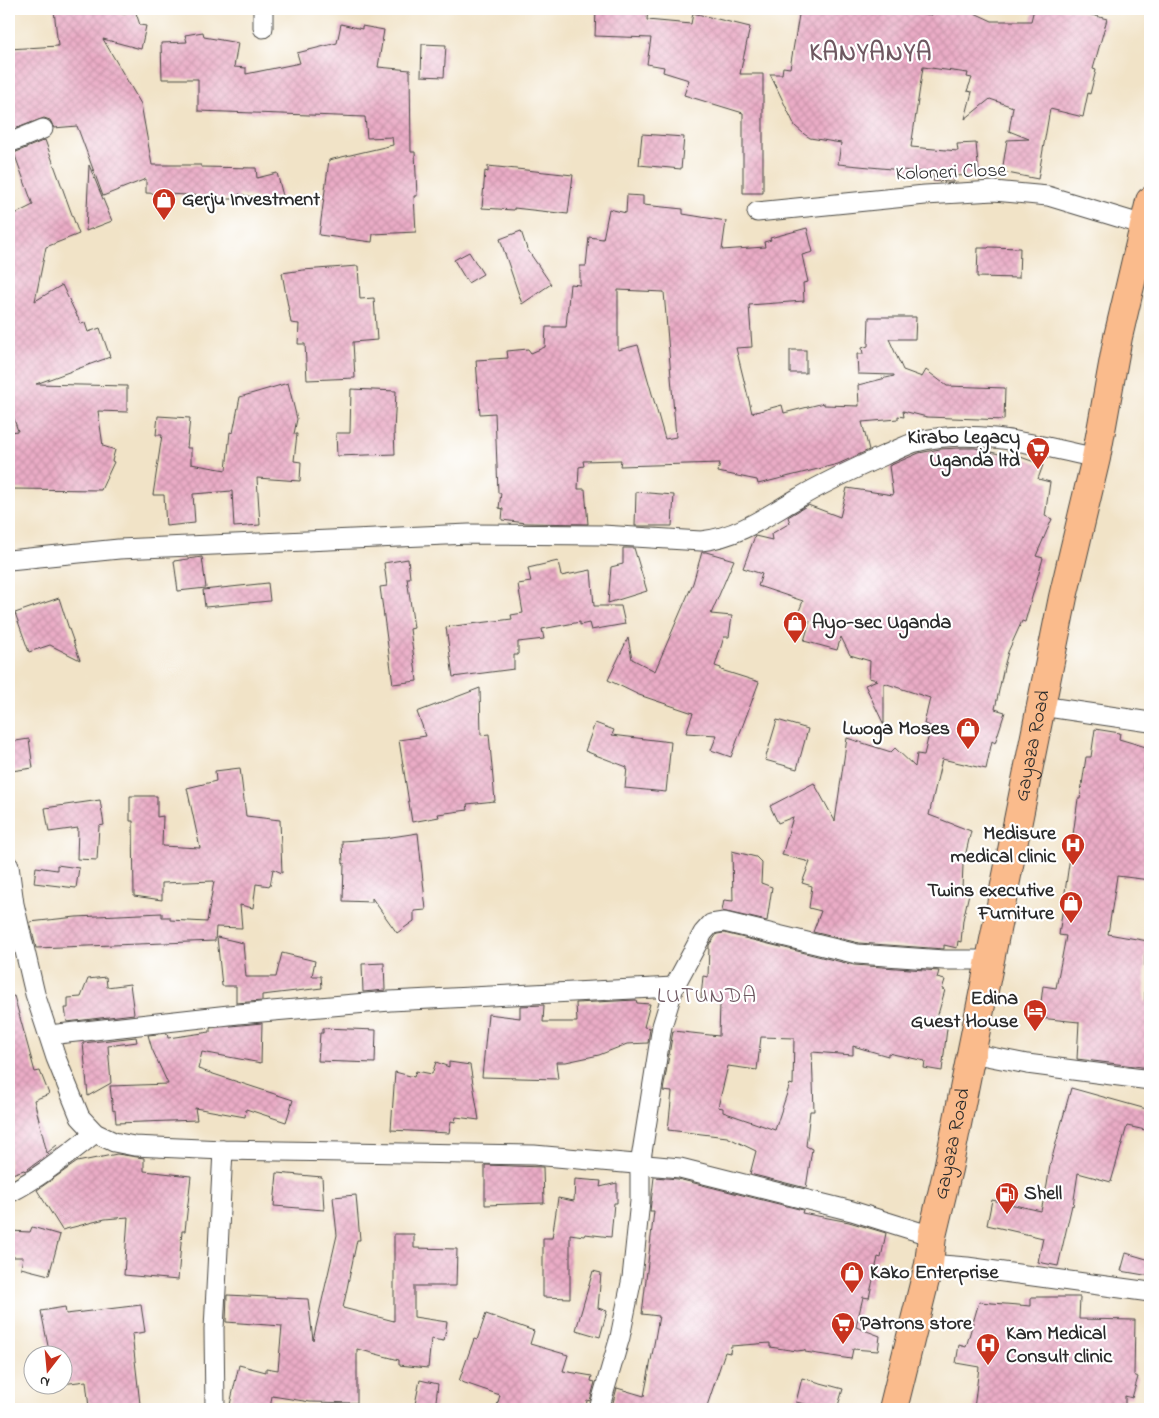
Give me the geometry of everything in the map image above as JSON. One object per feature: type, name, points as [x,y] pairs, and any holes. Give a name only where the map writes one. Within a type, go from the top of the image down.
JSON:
[{"type":"main road","name":"Gayaza Road","points":[[893,1409],[929,1264],[932,1236],[948,1169],[1063,597],[1096,458],[1118,337],[1147,213]]},
{"type":"street","points":[[263,9],[263,28]]},
{"type":"street","points":[[9,143],[43,129]]},
{"type":"street","name":"Koloneri Close","points":[[757,212],[924,195],[994,191],[1048,196],[1147,213]]},
{"type":"street","points":[[9,560],[119,549],[468,534],[602,535],[701,541],[717,539],[756,524],[800,497],[854,468],[916,442],[950,437],[981,437],[1025,442],[1096,458]]},
{"type":"street","points":[[1041,706],[1150,722]]},
{"type":"street","points":[[9,866],[14,904],[33,985],[49,1035],[80,1117],[95,1133],[114,1142],[134,1146],[223,1150],[534,1154],[680,1168],[852,1211],[932,1236]]},
{"type":"street","points":[[599,1409],[620,1336],[632,1278],[640,1201],[640,1165],[662,1026],[674,987],[703,933],[710,924],[724,922],[856,954],[944,960],[990,960]]},
{"type":"street","points":[[49,1035],[238,1014],[390,1002],[674,987]]},
{"type":"street","points":[[971,1054],[1036,1065],[1150,1080]]},
{"type":"street","points":[[9,1193],[28,1184],[51,1168],[95,1133]]},
{"type":"street","points":[[215,1409],[214,1329],[223,1150]]},
{"type":"street","points":[[929,1264],[967,1267],[1150,1292]]},
{"type":"building","points":[[82,9],[125,14],[135,10],[140,25],[146,26],[141,49],[103,39],[141,104],[152,165],[256,168],[257,178],[277,173],[283,196],[265,200],[239,194],[239,199],[225,199],[208,198],[208,196],[146,193],[146,179],[103,196],[77,126],[54,128],[50,120],[44,118],[9,131],[9,49],[58,46],[54,10]]},
{"type":"building","points":[[596,9],[648,9],[647,20],[691,24],[693,13],[750,27],[740,74],[763,74],[763,193],[743,193],[743,113],[684,95],[689,80],[663,72],[664,67],[647,64],[651,38],[595,36]]},
{"type":"building","points":[[800,9],[897,9],[932,15],[934,9],[966,9],[992,21],[1031,21],[1034,9],[1070,9],[1107,19],[1093,69],[1096,70],[1090,94],[1088,93],[1083,117],[1050,109],[1038,179],[1002,172],[1007,140],[1029,139],[1009,131],[1013,107],[990,99],[965,119],[972,92],[967,91],[972,78],[967,77],[968,73],[923,67],[911,147],[958,151],[957,144],[976,143],[979,175],[954,176],[953,182],[950,182],[933,181],[934,173],[838,164],[841,143],[810,138],[795,126],[770,74],[782,74],[783,67],[790,68]]},
{"type":"building","points":[[341,24],[362,29],[362,26],[384,30],[378,67],[410,70],[411,152],[415,152],[417,196],[414,196],[416,232],[373,234],[372,242],[319,235],[329,160],[393,145],[392,137],[367,138],[365,117],[198,111],[198,79],[162,79],[161,43],[187,42],[185,35],[203,32],[204,37],[238,43],[234,67],[246,68],[246,74],[300,63],[297,53],[337,43]]},
{"type":"building","points":[[422,44],[446,45],[444,77],[421,76]]},
{"type":"building","points":[[642,134],[684,137],[681,169],[639,165]]},
{"type":"building","points":[[45,140],[79,234],[46,247],[35,301],[62,285],[81,324],[85,323],[88,332],[100,328],[110,357],[36,384],[127,386],[127,412],[98,411],[103,446],[115,450],[112,461],[114,462],[101,490],[12,489],[9,432],[18,431],[9,404],[9,217],[33,205],[14,153]]},
{"type":"building","points":[[89,165],[112,221],[86,231]]},
{"type":"building","points":[[488,166],[573,175],[568,214],[514,208],[514,210],[482,208],[485,171],[488,172]]},
{"type":"building","points":[[627,195],[643,196],[643,205],[683,209],[683,214],[726,221],[722,250],[765,247],[764,242],[771,240],[770,238],[807,228],[813,252],[802,255],[808,282],[803,283],[804,301],[749,305],[752,347],[736,348],[752,413],[782,405],[784,413],[824,403],[824,405],[859,406],[858,385],[894,376],[858,374],[857,354],[863,354],[862,348],[868,346],[869,317],[916,317],[915,339],[889,339],[903,370],[922,377],[926,370],[947,386],[1005,388],[1004,420],[927,417],[903,411],[904,417],[898,416],[898,419],[862,422],[869,450],[838,464],[758,484],[757,480],[718,472],[720,463],[620,466],[621,460],[583,461],[584,466],[579,467],[578,489],[585,489],[588,524],[526,523],[502,520],[503,509],[499,508],[501,493],[498,493],[495,413],[480,414],[476,360],[508,358],[507,351],[528,349],[531,353],[545,347],[546,327],[566,327],[570,284],[580,285],[580,266],[586,266],[589,237],[603,239],[609,209],[626,213]],"holes":[[[618,290],[664,292],[676,437],[665,439],[638,345],[618,350]]]},
{"type":"building","points":[[521,231],[527,249],[551,284],[522,304],[500,239]]},
{"type":"building","points":[[978,248],[1020,248],[1019,278],[977,277]]},
{"type":"building","points":[[469,252],[483,274],[468,283],[454,260]]},
{"type":"building","points":[[358,266],[360,299],[374,298],[377,340],[353,342],[355,378],[307,380],[305,344],[298,344],[299,324],[291,323],[282,273]]},
{"type":"building","points":[[790,350],[806,350],[806,373],[790,373]]},
{"type":"building","points":[[288,383],[297,419],[294,434],[297,434],[294,461],[301,462],[300,481],[257,478],[260,525],[234,527],[232,491],[193,494],[195,523],[166,526],[164,495],[153,495],[162,435],[156,435],[158,416],[190,418],[187,448],[191,448],[191,464],[226,470],[230,432],[233,433],[240,397]]},
{"type":"building","points":[[351,389],[396,391],[395,454],[337,456],[336,433],[350,433]]},
{"type":"building","points":[[975,448],[1003,455],[1003,458],[1005,456],[1014,458],[1015,455],[1043,465],[1038,479],[1050,482],[1045,516],[1052,519],[1036,556],[1043,558],[1025,622],[1022,621],[1008,652],[1004,667],[995,709],[1005,712],[995,743],[992,741],[986,769],[942,759],[929,815],[971,831],[963,865],[962,888],[970,889],[963,920],[961,942],[958,941],[957,948],[944,945],[944,949],[859,943],[813,932],[821,911],[809,908],[812,886],[802,883],[810,862],[782,855],[793,817],[778,823],[770,806],[814,783],[835,821],[847,738],[891,752],[895,748],[915,767],[917,754],[924,755],[931,726],[924,724],[930,698],[884,683],[884,725],[865,685],[877,680],[869,678],[870,661],[850,655],[841,637],[837,650],[804,641],[810,621],[797,616],[803,601],[758,586],[762,574],[743,568],[755,536],[772,540],[771,534],[790,523],[788,517],[808,505],[840,517],[847,488],[893,495],[889,466],[919,453]]},
{"type":"building","points":[[636,492],[674,495],[672,526],[635,526]]},
{"type":"building","points":[[623,548],[634,548],[647,591],[608,603],[611,567],[623,564]]},
{"type":"building","points":[[702,552],[734,560],[711,614],[732,616],[729,637],[724,637],[715,666],[721,668],[721,670],[759,682],[731,757],[711,750],[717,735],[686,733],[693,713],[639,695],[608,680],[628,638],[632,659],[655,671],[693,583]]},
{"type":"building","points":[[202,557],[206,588],[178,591],[174,561]]},
{"type":"building","points":[[408,559],[410,578],[407,578],[414,628],[410,629],[417,681],[393,684],[380,587],[387,586],[384,563]]},
{"type":"building","points":[[558,561],[561,576],[591,570],[594,606],[621,606],[625,624],[591,630],[589,623],[580,625],[580,622],[542,629],[544,639],[518,642],[518,655],[514,655],[514,669],[453,677],[446,627],[512,619],[511,615],[523,613],[518,584],[531,582],[528,568]]},
{"type":"building","points":[[268,583],[270,601],[205,607],[203,590]]},
{"type":"building","points":[[59,598],[80,660],[50,645],[29,652],[15,613]]},
{"type":"building","points":[[480,688],[481,735],[489,734],[495,801],[467,804],[468,810],[438,814],[439,817],[412,822],[399,740],[426,736],[417,712]]},
{"type":"building","points":[[777,720],[808,729],[797,769],[765,760]]},
{"type":"building","points":[[595,723],[614,730],[612,735],[671,742],[666,792],[625,788],[627,767],[585,751]]},
{"type":"building","points":[[1095,729],[1120,733],[1119,739],[1146,747],[1143,781],[1150,782],[1150,819],[1147,839],[1150,839],[1150,880],[1117,876],[1108,934],[1148,941],[1145,956],[1145,1001],[1150,1002],[1150,1068],[1077,1059],[1079,1022],[1039,1018],[1043,986],[1056,988],[1066,936],[1059,935],[1078,799],[1080,799],[1086,757],[1091,757]]},
{"type":"building","points":[[29,739],[33,768],[11,771],[9,742]]},
{"type":"building","points":[[240,768],[246,816],[280,820],[282,873],[273,869],[270,886],[256,884],[253,908],[240,905],[242,928],[216,927],[215,941],[36,948],[30,922],[76,917],[162,913],[162,917],[170,917],[170,920],[207,922],[214,881],[162,883],[162,900],[134,896],[133,821],[130,821],[130,796],[157,796],[157,817],[163,816],[162,846],[200,848],[187,788],[216,781],[215,771]]},
{"type":"building","points":[[100,800],[104,825],[99,826],[97,860],[77,859],[78,828],[49,832],[45,808]]},
{"type":"building","points":[[418,833],[426,910],[414,911],[414,921],[397,933],[372,898],[372,902],[343,901],[344,863],[342,841],[385,838]]},
{"type":"building","points":[[732,851],[756,857],[762,863],[761,883],[772,887],[767,921],[722,911],[724,900],[733,901]]},
{"type":"building","points":[[57,865],[79,868],[76,888],[34,883],[36,867],[57,870]]},
{"type":"building","points":[[724,933],[854,965],[939,971],[937,978],[945,980],[942,989],[945,990],[937,1018],[948,1020],[942,1071],[924,1068],[925,1061],[888,1053],[888,1056],[853,1046],[853,1055],[812,1052],[814,1111],[810,1111],[806,1146],[812,1149],[806,1188],[750,1174],[756,1151],[727,1137],[668,1130],[672,1092],[663,1091],[673,1031],[719,1036],[720,1003],[701,998],[703,976],[708,977],[709,945],[717,934]],"holes":[[[761,1037],[794,1038],[793,1085],[790,1084],[775,1130],[723,1112],[723,1108],[718,1107],[728,1066],[757,1070]]]},
{"type":"building","points":[[217,937],[243,943],[246,977],[276,977],[282,953],[315,961],[312,976],[321,976],[322,988],[262,995],[262,1001],[236,1003],[236,986],[222,986]]},
{"type":"building","points":[[384,963],[385,990],[363,992],[362,964]]},
{"type":"building","points":[[106,977],[107,987],[130,984],[134,1014],[67,1022],[65,1008],[68,1008],[68,998],[81,997],[88,979]]},
{"type":"building","points":[[14,996],[35,1072],[40,1071],[49,1094],[34,1100],[47,1153],[57,1145],[59,1147],[25,1171],[9,1175],[9,997]]},
{"type":"building","points":[[636,1000],[637,1003],[650,1004],[644,1027],[650,1028],[648,1043],[627,1044],[599,1055],[566,1062],[556,1062],[558,1079],[482,1077],[488,1014],[520,1018],[520,1006],[544,1005],[543,1022],[577,1022],[576,1003]]},
{"type":"building","points":[[262,1023],[261,1063],[202,1052],[198,1069],[293,1100],[286,1122],[246,1109],[245,1117],[195,1108],[197,1120],[116,1123],[110,1086],[168,1084],[152,1049],[148,1035],[167,1033],[168,1038],[210,1032],[210,1028]]},
{"type":"building","points":[[323,1028],[376,1030],[375,1063],[318,1061],[320,1033],[323,1033]]},
{"type":"building","points":[[136,1037],[137,1042],[108,1046],[111,1083],[88,1096],[83,1043]]},
{"type":"building","points":[[436,1062],[449,1067],[449,1062],[470,1065],[479,1120],[456,1117],[455,1122],[451,1121],[449,1133],[391,1130],[395,1072],[414,1077],[416,1071],[432,1074]]},
{"type":"building","points":[[1071,1088],[1150,1110],[1150,1131],[1127,1126],[1111,1182],[1078,1173],[1073,1206],[1058,1266],[1038,1262],[1043,1238],[987,1225],[992,1200],[1041,1211],[1050,1165]]},
{"type":"building","points":[[117,1154],[144,1158],[144,1171],[191,1176],[185,1231],[182,1231],[178,1280],[124,1275],[128,1217],[105,1219],[62,1230],[37,1190],[77,1162]]},
{"type":"building","points":[[485,1165],[543,1167],[544,1203],[485,1205]]},
{"type":"building","points":[[277,1173],[322,1177],[324,1210],[274,1206]]},
{"type":"building","points":[[654,1177],[678,1179],[803,1210],[802,1213],[849,1222],[886,1233],[881,1258],[878,1257],[869,1298],[863,1297],[856,1327],[880,1336],[878,1351],[853,1349],[851,1359],[805,1352],[805,1350],[797,1351],[770,1347],[770,1343],[731,1346],[730,1353],[725,1352],[706,1409],[623,1409],[612,1406],[617,1388],[644,1396],[653,1350],[659,1316],[642,1314],[654,1211],[650,1211]]},
{"type":"building","points":[[575,1179],[601,1181],[600,1187],[617,1183],[617,1203],[614,1203],[611,1237],[570,1234],[570,1298],[543,1297],[543,1238],[552,1238],[558,1198],[574,1201]]},
{"type":"building","points":[[356,1195],[360,1240],[357,1240],[343,1308],[394,1321],[394,1234],[414,1234],[414,1248],[457,1249],[456,1286],[414,1286],[414,1317],[447,1322],[444,1341],[431,1339],[428,1368],[399,1365],[399,1360],[357,1349],[357,1403],[310,1402],[272,1396],[270,1409],[229,1409],[239,1365],[266,1372],[266,1368],[278,1370],[282,1326],[226,1322],[227,1295],[308,1299],[313,1340],[337,1235],[333,1197]]},
{"type":"building","points":[[32,1227],[60,1235],[49,1275],[21,1268],[23,1257],[9,1257],[9,1231],[30,1232]]},
{"type":"building","points":[[1126,1253],[1150,1260],[1150,1276],[1121,1271]]},
{"type":"building","points":[[593,1271],[601,1273],[598,1308],[607,1311],[600,1337],[576,1330]]},
{"type":"building","points":[[1031,1297],[1080,1297],[1079,1319],[1135,1320],[1134,1375],[1138,1377],[1132,1398],[1125,1396],[1125,1409],[974,1409],[979,1367],[956,1363],[959,1345],[966,1347],[979,1302],[1031,1306]]},
{"type":"building","points":[[141,1305],[145,1332],[132,1334],[140,1404],[89,1408],[86,1381],[72,1383],[72,1346],[48,1346],[41,1311],[65,1307],[66,1314]]},
{"type":"building","points":[[486,1314],[534,1331],[530,1344],[568,1355],[563,1371],[592,1376],[591,1381],[595,1382],[590,1401],[587,1400],[586,1409],[496,1409],[500,1395],[459,1381],[474,1339],[477,1340]]},
{"type":"building","points":[[802,1378],[843,1389],[837,1409],[825,1409],[796,1402]]},
{"type":"building","points":[[420,1380],[438,1384],[435,1409],[414,1409]]},
{"type":"place","name":"Gerju Investment","points":[[164,221]]},
{"type":"place","name":"Kirabo Legacy Uganda ltd","points":[[1038,470]]},
{"type":"place","name":"Ayo-sec Uganda","points":[[795,644]]},
{"type":"place","name":"Lwoga Moses","points":[[968,750]]},
{"type":"place","name":"Medisure medical clinic","points":[[1073,866]]},
{"type":"place","name":"Twins executive Furniture","points":[[1071,924]]},
{"type":"place","name":"Edina Guest House","points":[[1035,1032]]},
{"type":"place","name":"Shell","points":[[1007,1215]]},
{"type":"place","name":"Kako Enterprise","points":[[852,1294]]},
{"type":"place","name":"Patrons store","points":[[843,1345]]},
{"type":"place","name":"Kam Medical Consult clinic","points":[[988,1366]]},
{"type":"district","name":"KANYANYA","points":[[871,54]]},
{"type":"district","name":"LUTUNDA","points":[[707,997]]}]
